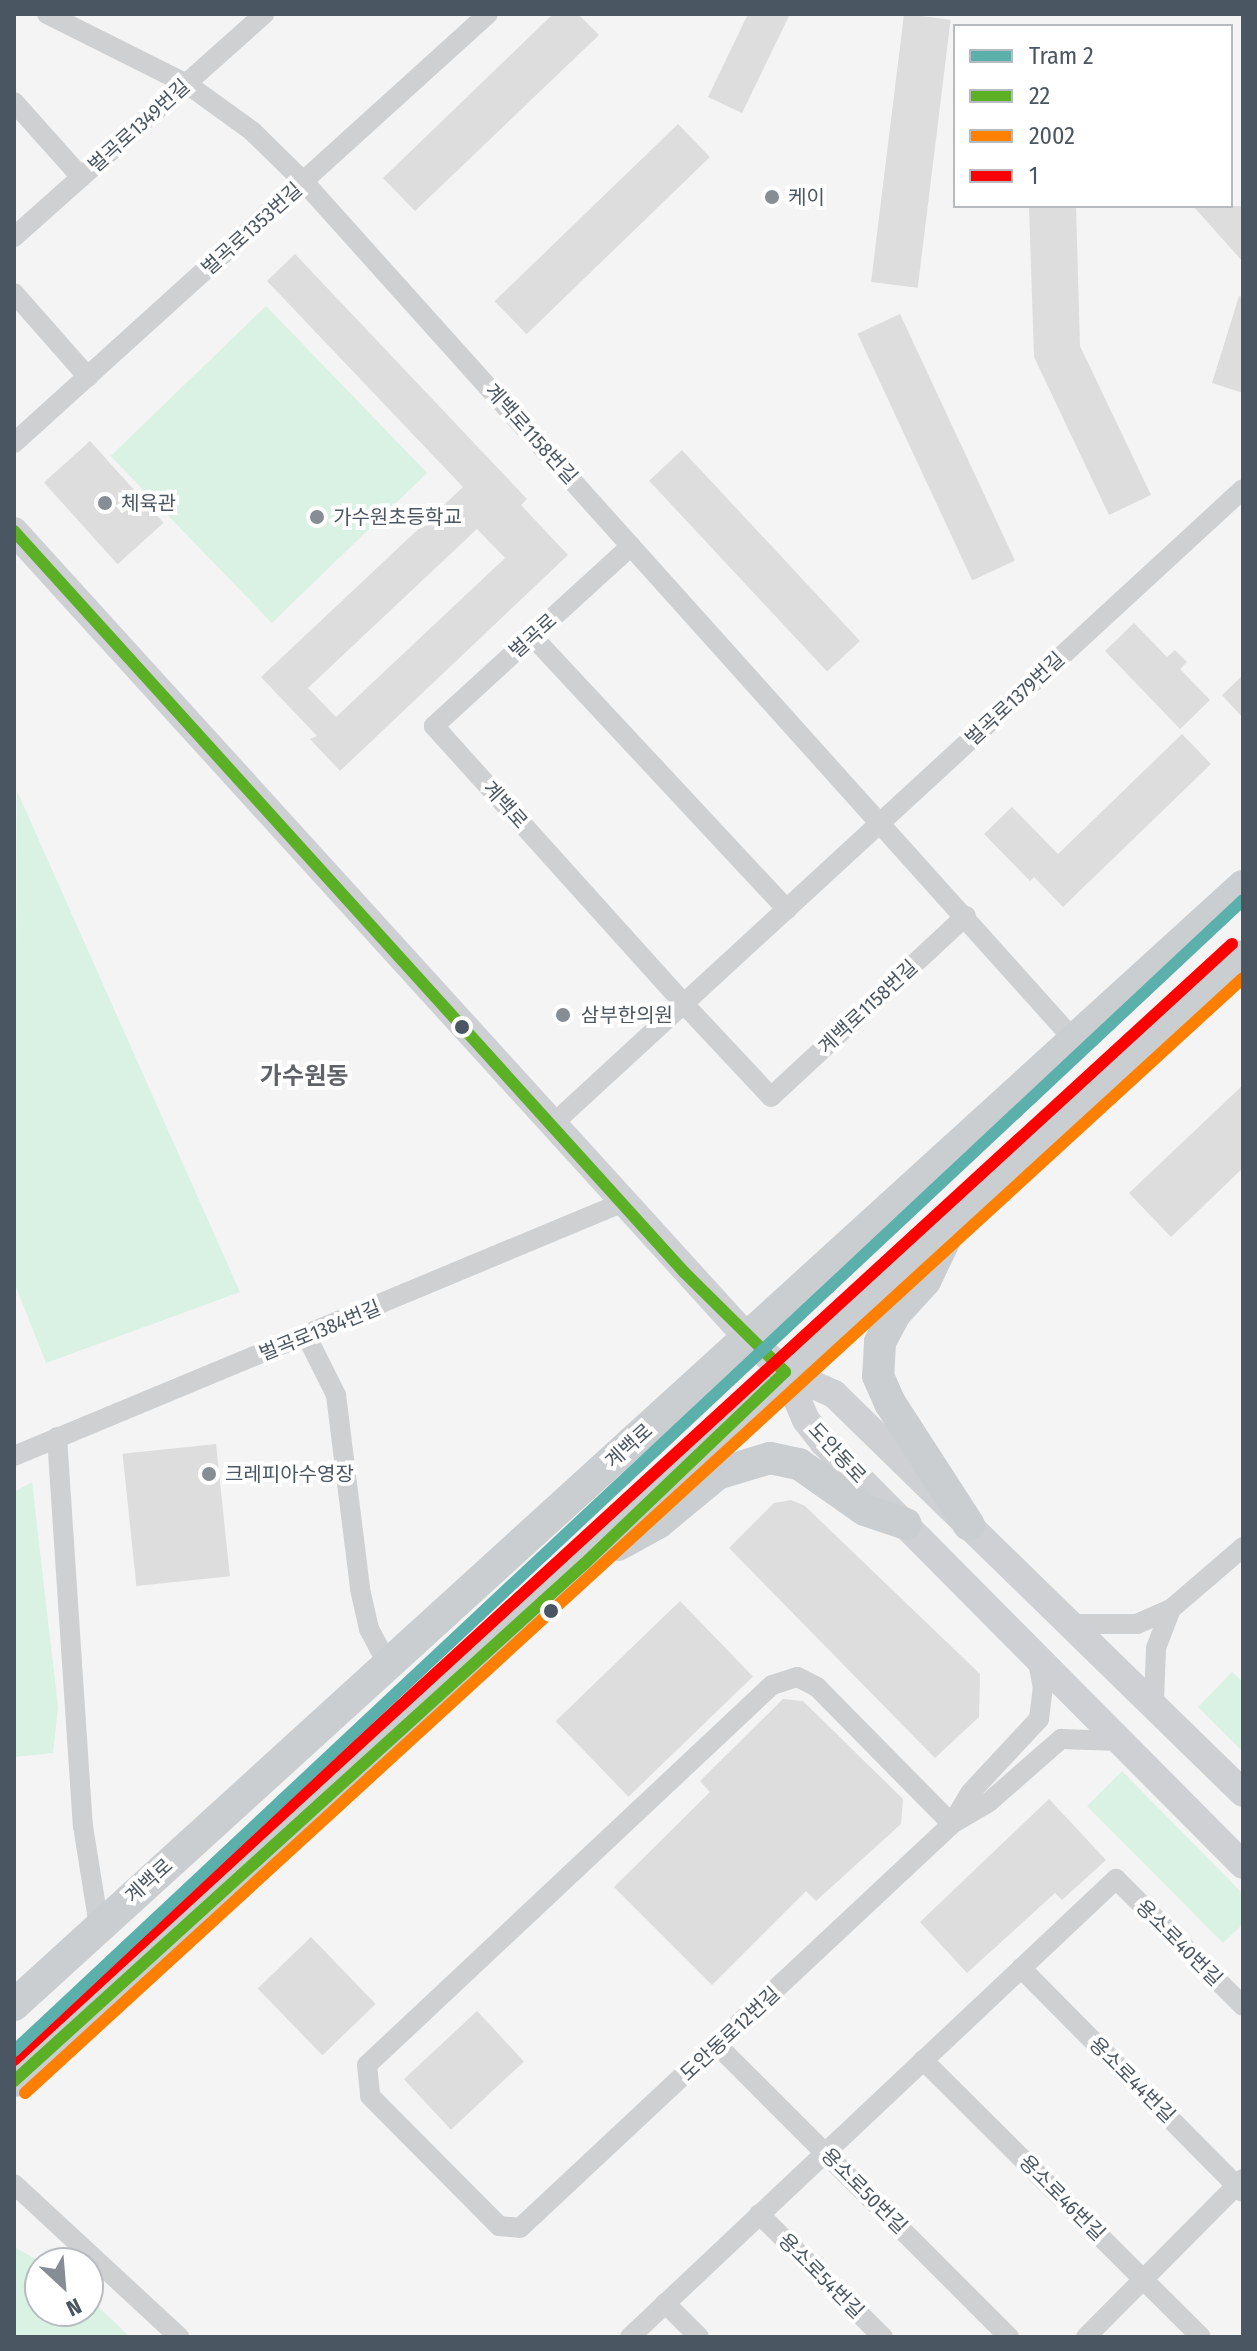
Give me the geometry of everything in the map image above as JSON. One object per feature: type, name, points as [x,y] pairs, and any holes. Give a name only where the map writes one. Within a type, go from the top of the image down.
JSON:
[{"type":"main road","points":[[14,531],[747,1337],[785,1372]]},
{"type":"main road","name":"계백로","points":[[14,2005],[1243,886]]},
{"type":"main road","points":[[14,2081],[584,1564],[785,1372],[1243,956]]},
{"type":"main road","points":[[954,1219],[925,1281],[895,1314],[880,1342],[877,1361],[890,1403],[969,1525]]},
{"type":"main road","name":"도안동로","points":[[785,1372],[806,1420],[823,1442],[994,1610],[1038,1663],[1243,1865]]},
{"type":"main road","name":"도안동로","points":[[785,1372],[834,1394],[1154,1701],[1243,1793]]},
{"type":"main road","points":[[584,1564],[658,1523],[717,1474],[770,1458],[799,1464],[830,1481],[865,1510],[906,1524]]},
{"type":"street","name":"계백로1158번길","points":[[47,14],[187,84],[252,131],[304,182],[882,822],[1074,1040]]},
{"type":"street","name":"벌곡로1349번길","points":[[14,237],[264,14]]},
{"type":"street","name":"벌곡로1353번길","points":[[14,443],[488,14]]},
{"type":"street","points":[[14,102],[81,177]]},
{"type":"street","points":[[14,293],[88,377]]},
{"type":"street","name":"벌곡로1379번길","points":[[554,1123],[1243,489]]},
{"type":"street","name":"벌곡로","points":[[434,726],[631,546]]},
{"type":"street","points":[[532,636],[787,909]]},
{"type":"street","name":"계백로","points":[[434,726],[771,1097]]},
{"type":"street","name":"계백로1158번길","points":[[771,1097],[966,916]]},
{"type":"street","name":"벌곡로1384번길","points":[[14,1456],[307,1337],[624,1202]]},
{"type":"street","points":[[307,1337],[336,1395],[360,1589],[369,1629],[388,1665]]},
{"type":"street","points":[[57,1437],[83,1826],[99,1926]]},
{"type":"street","points":[[1074,1624],[1137,1624],[1171,1609],[1243,1547]]},
{"type":"street","points":[[1154,1701],[1156,1648],[1171,1609]]},
{"type":"street","points":[[952,1824],[970,1793],[1039,1719],[1043,1688],[1038,1663]]},
{"type":"street","name":"도안동로12번길","points":[[797,1677],[817,1687],[952,1824],[520,2228],[499,2226],[370,2096],[367,2065],[772,1685],[797,1677]]},
{"type":"street","points":[[952,1824],[989,1802],[1061,1739],[1118,1741]]},
{"type":"street","name":"용소로40번길","points":[[1021,1968],[1116,1879],[1243,2006]]},
{"type":"street","points":[[630,2337],[1021,1968]]},
{"type":"street","name":"용소로44번길","points":[[1021,1968],[1241,2186]]},
{"type":"street","name":"용소로50번길","points":[[718,2046],[1009,2337]]},
{"type":"street","name":"용소로46번길","points":[[923,2060],[1201,2337]]},
{"type":"street","points":[[14,2184],[179,2337]]},
{"type":"street","points":[[1086,2337],[1241,2186]]},
{"type":"street","name":"용소로54번길","points":[[759,2214],[883,2337]]},
{"type":"street","points":[[665,2303],[699,2337]]},
{"type":"green space","points":[[266,306],[427,473],[272,623],[111,456]]},
{"type":"green space","points":[[17,791],[240,1292],[46,1363],[14,1282]]},
{"type":"green space","points":[[32,1482],[58,1707],[53,1753],[14,1757],[14,1492]]},
{"type":"green space","points":[[1232,1672],[1243,1682],[1243,1752],[1198,1707]]},
{"type":"green space","points":[[1122,1771],[1241,1892],[1243,1924],[1223,1943],[1087,1806]]},
{"type":"green space","points":[[14,2247],[24,2253],[24,2327],[104,2327],[104,2312],[130,2337],[14,2337]]},
{"type":"building","points":[[553,14],[578,14],[599,35],[415,211],[383,178]]},
{"type":"building","points":[[748,14],[790,14],[742,113],[708,97]]},
{"type":"building","points":[[904,14],[951,20],[918,288],[871,282]]},
{"type":"building","points":[[678,124],[710,157],[527,334],[495,301]]},
{"type":"building","points":[[1243,206],[1243,262],[1195,208]]},
{"type":"building","points":[[1029,208],[1076,208],[1080,346],[1151,495],[1109,515],[1034,357]]},
{"type":"building","points":[[295,254],[527,499],[521,505],[568,555],[340,771],[310,739],[317,736],[261,677],[463,487],[267,281]],"holes":[[[477,529],[505,558],[336,717],[308,688]]]},
{"type":"building","points":[[1239,296],[1243,297],[1243,393],[1212,383]]},
{"type":"building","points":[[900,314],[1015,561],[972,580],[857,334]]},
{"type":"building","name":"체육관","points":[[90,441],[164,523],[118,564],[44,482]]},
{"type":"building","points":[[682,450],[860,641],[827,672],[649,481]]},
{"type":"building","points":[[1134,623],[1167,657],[1175,650],[1187,662],[1180,669],[1210,700],[1180,729],[1105,651]]},
{"type":"building","points":[[1243,675],[1243,718],[1222,695]]},
{"type":"building","points":[[1182,734],[1211,764],[1063,907],[1034,877],[1030,881],[984,834],[1012,807],[1058,854]]},
{"type":"building","points":[[1243,1085],[1243,1168],[1171,1237],[1129,1193]]},
{"type":"building","points":[[216,1444],[230,1576],[136,1586],[123,1454]]},
{"type":"building","points":[[791,1500],[805,1506],[980,1674],[979,1717],[935,1758],[729,1548],[774,1503]]},
{"type":"building","points":[[680,1601],[753,1677],[628,1797],[556,1721]]},
{"type":"building","points":[[783,1699],[803,1701],[903,1799],[901,1824],[816,1901],[806,1891],[712,1985],[614,1887],[710,1792],[700,1781]]},
{"type":"building","points":[[1049,1799],[1106,1860],[1062,1900],[1055,1893],[967,1973],[920,1922]]},
{"type":"building","points":[[311,1937],[376,2004],[322,2055],[258,1988]]},
{"type":"building","points":[[477,2011],[524,2061],[451,2130],[404,2079]]},
{"type":"tram line","name":"2","points":[[14,2051],[1243,900]]},
{"type":"transit line","name":"22","points":[[14,531],[684,1272],[785,1372],[584,1564],[14,2081]]},
{"type":"transit line","name":"1","points":[[14,2060],[1232,944]]},
{"type":"transit line","name":"2002","points":[[25,2093],[1243,978]]},
{"type":"place","name":"케이","points":[[772,197]]},
{"type":"place","name":"체육관","points":[[105,503]]},
{"type":"place","name":"가수원초등학교","points":[[317,517]]},
{"type":"place","name":"삼부한의원","points":[[563,1015]]},
{"type":"place","name":"크레피아수영장","points":[[209,1474]]},
{"type":"district","name":"가수원동","points":[[304,1077]]}]
